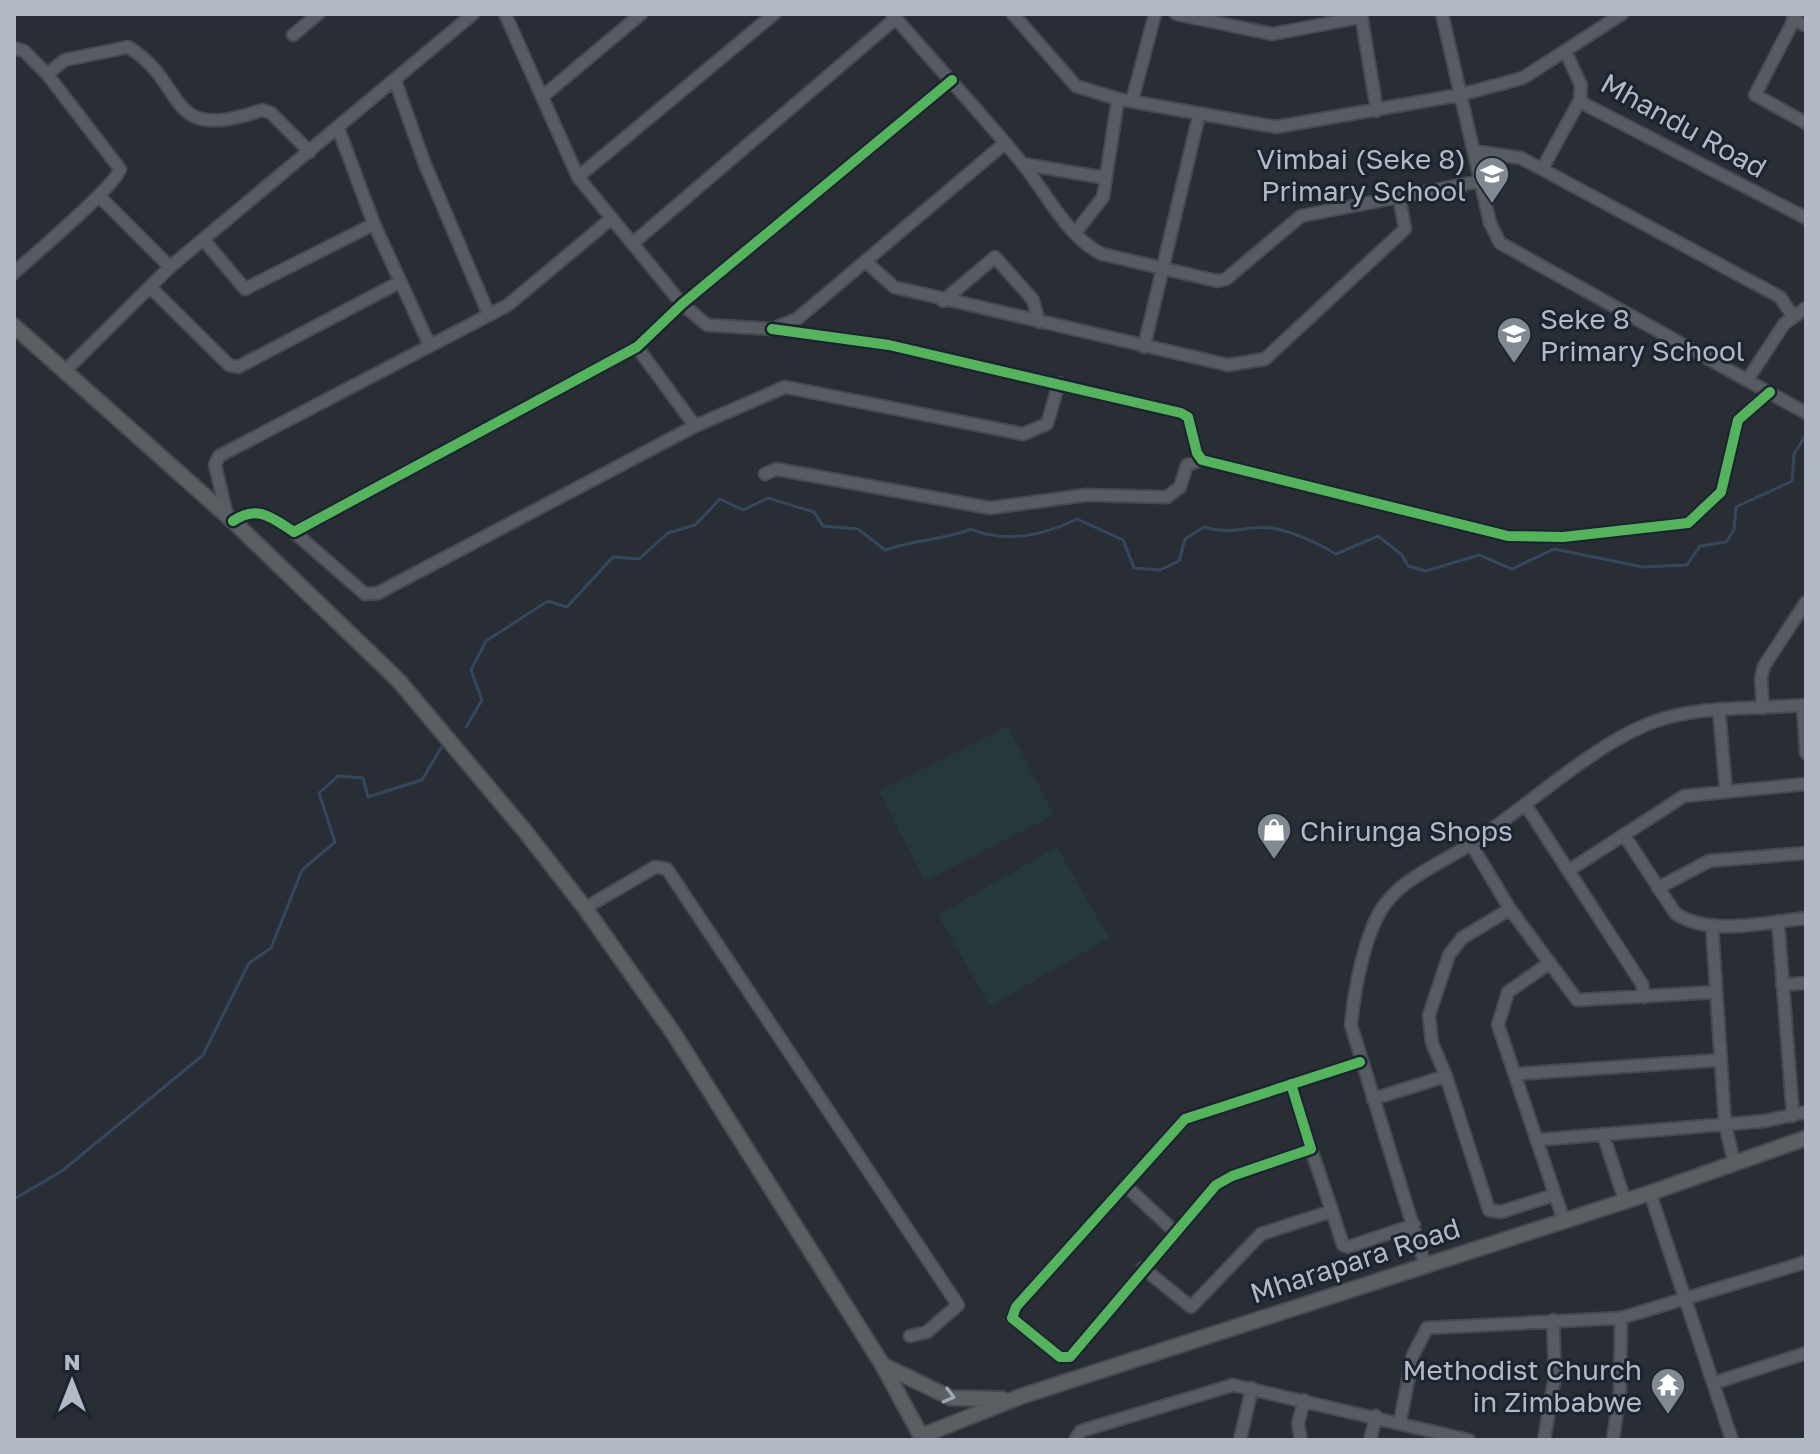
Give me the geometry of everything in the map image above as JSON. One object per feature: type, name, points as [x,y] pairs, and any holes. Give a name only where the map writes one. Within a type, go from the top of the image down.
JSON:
[{"type":"main road","points":[[14,326],[230,518],[399,681],[585,908],[674,1034],[882,1364],[918,1438]]},
{"type":"main road","name":"Mharapara Road","points":[[918,1438],[1022,1396],[1650,1193],[1806,1138]]},
{"type":"main road","points":[[882,1364],[951,1398],[986,1401],[1022,1396]]},
{"type":"street","points":[[293,35],[318,14]]},
{"type":"street","points":[[65,371],[170,267],[473,14]]},
{"type":"street","points":[[542,97],[641,14]]},
{"type":"street","points":[[578,177],[774,14]]},
{"type":"street","points":[[1013,14],[1076,86],[1118,99],[1276,127],[1459,95],[1523,78],[1622,14]]},
{"type":"street","points":[[1132,101],[1155,14]]},
{"type":"street","points":[[1176,14],[1272,34],[1361,16],[1377,111]]},
{"type":"street","points":[[1442,14],[1490,223],[1500,243],[1806,413]]},
{"type":"street","points":[[510,16],[578,177],[682,304],[707,325],[772,329],[889,345],[1181,413],[1188,417],[1202,460]]},
{"type":"street","points":[[633,243],[894,16],[1023,164],[1076,232],[1102,254],[1217,281],[1226,279],[1301,216],[1481,181]]},
{"type":"street","points":[[1806,26],[1795,16],[1755,95],[1806,123]]},
{"type":"street","points":[[47,74],[65,60],[128,47],[141,54],[192,118],[206,121],[262,110],[271,113],[310,152]]},
{"type":"street","points":[[14,48],[24,51],[47,74],[119,165],[118,177],[100,197],[14,273]]},
{"type":"street","name":"Mhandu Road","points":[[1566,53],[1581,85],[1580,100],[1806,218]]},
{"type":"street","points":[[395,80],[424,162],[489,315]]},
{"type":"street","points":[[294,532],[637,347],[682,304],[952,80]]},
{"type":"street","points":[[1076,232],[1103,197],[1118,99]]},
{"type":"street","points":[[1542,169],[1580,100]]},
{"type":"street","points":[[1144,347],[1199,115]]},
{"type":"street","points":[[338,128],[374,224],[430,346]]},
{"type":"street","points":[[772,329],[797,319],[1005,143]]},
{"type":"street","points":[[1474,151],[1508,154],[1542,169],[1780,297],[1792,315]]},
{"type":"street","points":[[1023,164],[1106,178]]},
{"type":"street","points":[[865,261],[894,287],[943,301],[1228,365],[1265,359],[1405,229],[1399,196]]},
{"type":"street","points":[[100,197],[170,267]]},
{"type":"street","points":[[612,218],[508,305],[219,456],[215,465],[230,518],[246,512],[263,511],[294,532],[365,594],[378,593],[695,426],[785,387],[1023,434],[1047,424],[1059,383]]},
{"type":"street","points":[[203,239],[245,289],[374,224]]},
{"type":"street","points":[[943,301],[995,257],[1033,300],[1039,322]]},
{"type":"street","points":[[150,287],[229,365],[238,367],[400,282]]},
{"type":"street","points":[[1748,379],[1771,340],[1792,315],[1806,308]]},
{"type":"street","points":[[637,347],[695,426]]},
{"type":"street","points":[[765,474],[776,469],[990,508],[1086,495],[1167,497],[1180,487],[1187,465],[1202,460],[1508,536],[1563,537],[1688,523],[1721,492],[1738,420],[1770,392]]},
{"type":"street","points":[[1763,708],[1761,678],[1764,666],[1806,602]]},
{"type":"street","points":[[1425,1265],[1351,1025],[1353,1004],[1375,920],[1399,889],[1471,844],[1628,733],[1681,714],[1804,706],[1806,753]]},
{"type":"street","points":[[1719,711],[1726,791]]},
{"type":"street","points":[[1568,871],[1684,796],[1806,784]]},
{"type":"street","points":[[1525,804],[1642,984],[1644,997]]},
{"type":"street","points":[[1624,835],[1675,913],[1685,920],[1712,926],[1806,918]]},
{"type":"street","points":[[1471,844],[1510,909],[1577,1000],[1716,992]]},
{"type":"street","points":[[1658,888],[1709,861],[1806,853]]},
{"type":"street","points":[[585,908],[655,867],[667,869],[958,1305],[927,1332],[910,1336]]},
{"type":"street","points":[[1510,909],[1462,938],[1449,955],[1429,1015],[1432,1043],[1446,1076],[1489,1210],[1501,1212],[1554,1195]]},
{"type":"street","points":[[1778,921],[1793,1116]]},
{"type":"street","points":[[1712,926],[1725,1124],[1734,1162]]},
{"type":"street","points":[[1548,964],[1514,986],[1500,1009],[1498,1025],[1564,1221]]},
{"type":"street","points":[[1782,985],[1806,983]]},
{"type":"street","points":[[1515,1074],[1720,1060]]},
{"type":"street","points":[[1311,1149],[1225,1179],[1174,1231],[1070,1357],[1060,1357],[1012,1318],[1016,1307],[1185,1119],[1360,1062]]},
{"type":"street","points":[[1373,1099],[1446,1076]]},
{"type":"street","points":[[1291,1084],[1343,1245],[1348,1247],[1414,1225]]},
{"type":"street","points":[[1536,1140],[1725,1124],[1806,1112]]},
{"type":"street","points":[[1603,1134],[1625,1201]]},
{"type":"street","points":[[1126,1186],[1174,1231]]},
{"type":"street","points":[[1650,1193],[1732,1440]]},
{"type":"street","points":[[1143,1268],[1191,1307],[1261,1234],[1332,1211]]},
{"type":"street","points":[[1400,1422],[1413,1355],[1427,1328],[1621,1318],[1806,1262]]},
{"type":"street","points":[[1613,1440],[1620,1390],[1621,1318]]},
{"type":"street","points":[[1544,1440],[1555,1376],[1553,1320]]},
{"type":"street","points":[[1714,1383],[1806,1353]]},
{"type":"street","points":[[1075,1440],[1081,1431],[1225,1386],[1252,1388],[1400,1422],[1439,1436],[1469,1440]]},
{"type":"street","points":[[1240,1440],[1252,1388]]},
{"type":"street","points":[[1301,1440],[1298,1424],[1304,1400]]},
{"type":"street","points":[[1370,1440],[1376,1416]]},
{"type":"shaded area","points":[[1008,726],[1054,815],[925,881],[879,791]]},
{"type":"shaded area","points":[[1057,847],[1109,938],[990,1006],[938,915]]},
{"type":"waterway","points":[[466,727],[482,700],[471,670],[486,641],[548,601],[567,607],[613,557],[639,559],[668,533],[695,525],[720,499],[743,510],[768,498],[814,512],[823,526],[858,529],[885,550],[971,529],[997,536],[1025,536],[1077,519],[1123,540],[1134,568],[1160,570],[1179,561],[1185,539],[1204,527],[1222,531],[1272,528],[1305,538],[1336,554],[1378,536],[1402,555],[1408,566],[1426,571],[1479,555],[1512,569],[1554,549],[1643,567],[1687,565],[1700,546],[1726,542],[1734,530],[1736,507],[1792,481],[1794,454],[1806,435]]},
{"type":"waterway","points":[[14,1199],[62,1171],[203,1055],[249,963],[271,948],[302,870],[335,842],[319,793],[338,776],[363,778],[368,797],[422,780],[441,748]]},
{"type":"cycle path","points":[[233,521],[257,513],[272,518],[294,532],[637,347],[682,304],[952,80]]},
{"type":"cycle path","points":[[772,329],[889,345],[1181,413],[1188,417],[1197,453],[1202,460],[1508,536],[1563,537],[1688,523],[1721,492],[1738,420],[1770,392]]},
{"type":"cycle path","points":[[1291,1084],[1311,1149],[1232,1176],[1216,1185],[1070,1357],[1060,1357],[1012,1318],[1016,1307],[1185,1119],[1360,1062]]},
{"type":"place","name":"Vimbai (Seke 8) Primary School","points":[[1492,205]]},
{"type":"place","name":"Seke 8 Primary School","points":[[1514,365]]},
{"type":"place","name":"Chirunga Shops","points":[[1274,861]]},
{"type":"place","name":"Methodist Church in Zimbabwe","points":[[1668,1416]]}]
